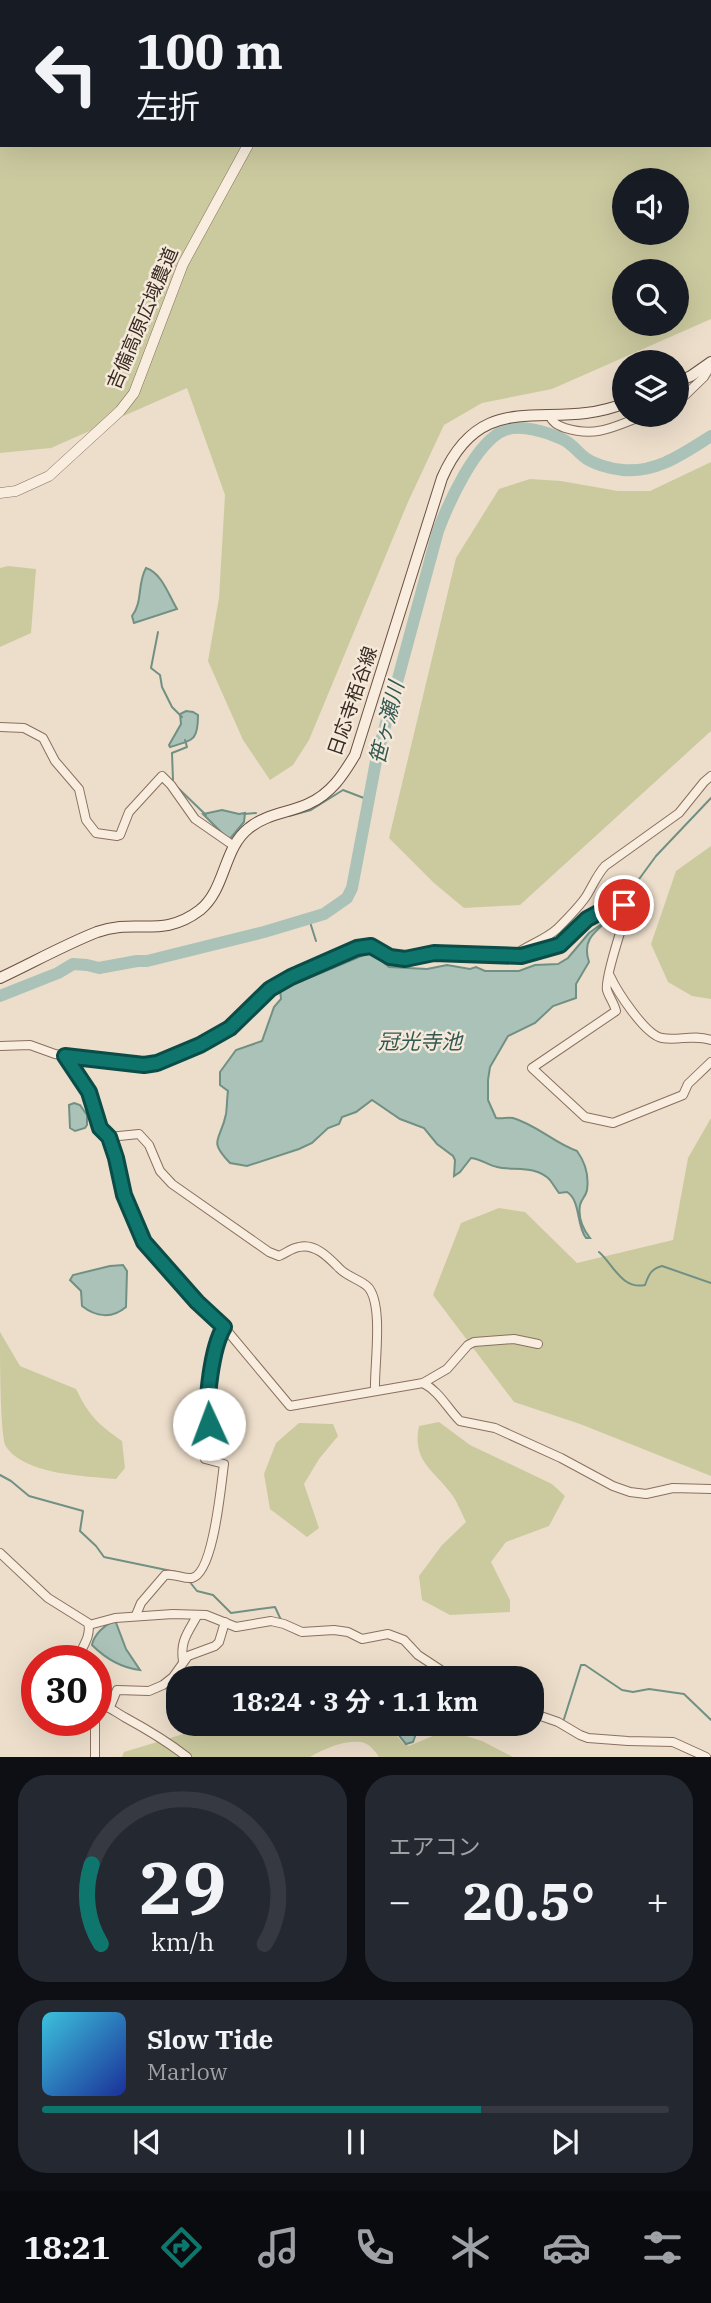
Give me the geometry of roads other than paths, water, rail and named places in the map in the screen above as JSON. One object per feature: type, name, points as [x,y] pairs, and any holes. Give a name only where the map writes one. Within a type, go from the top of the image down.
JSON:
[{"type":"main road","points":[[689,375],[709,364]]},
{"type":"main road","name":"日応寺栢谷線","points":[[0,978],[98,932],[122,928],[166,927],[190,917],[212,898],[234,846],[246,830],[261,820],[309,804],[334,787],[355,755],[450,458],[475,431],[504,417],[595,412],[612,407]]},
{"type":"street","name":"吉備高原広域農道","points":[[0,493],[16,491],[49,475],[120,411],[134,393],[183,264],[247,147]]},
{"type":"street","points":[[689,391],[704,377],[709,364]]},
{"type":"street","points":[[549,415],[557,425],[580,432],[601,432],[614,427]]},
{"type":"street","points":[[0,727],[24,728],[43,738],[55,761],[79,789],[86,820],[96,833],[120,835],[129,812],[162,776],[195,819],[234,846]]},
{"type":"street","points":[[514,956],[541,942],[557,929],[583,901],[605,866],[678,813],[711,776]]},
{"type":"street","points":[[0,1046],[30,1045],[65,1056],[144,1065],[173,1057],[230,1028],[270,989],[365,945],[376,947],[390,957],[405,959],[434,953],[514,956],[544,951],[560,945],[587,919],[617,903],[627,908],[610,976],[606,981],[606,989],[615,1006],[614,1014],[532,1068],[585,1117],[613,1123],[679,1098],[688,1084],[711,1062]]},
{"type":"street","points":[[610,976],[619,994],[653,1035],[662,1038],[696,1036],[711,1040]]},
{"type":"street","points":[[65,1056],[89,1092],[100,1128],[109,1137],[124,1195],[144,1242],[197,1302],[224,1327],[290,1405],[423,1383],[447,1369],[468,1345],[474,1342],[514,1339],[538,1343]]},
{"type":"street","points":[[109,1137],[139,1134],[149,1145],[160,1171],[173,1184],[269,1252],[279,1256],[297,1247],[307,1246],[318,1250],[345,1273],[368,1287],[373,1299],[377,1326],[375,1390]]},
{"type":"street","points":[[136,1615],[141,1603],[165,1575],[187,1578],[198,1575],[204,1567],[224,1464],[205,1459],[205,1454],[187,1445],[207,1433],[208,1385],[224,1327]]},
{"type":"street","points":[[423,1383],[442,1398],[460,1421],[495,1428],[561,1458],[613,1486],[646,1494],[673,1488],[711,1489]]},
{"type":"street","points":[[0,1553],[48,1598],[83,1618],[89,1625],[84,1645]]},
{"type":"street","points":[[89,1625],[136,1615],[206,1615],[236,1627],[264,1621],[283,1624],[302,1632],[348,1632],[362,1639],[388,1633],[404,1640],[418,1655],[435,1666]]},
{"type":"street","points":[[183,1662],[183,1640],[197,1616]]},
{"type":"street","points":[[112,1702],[117,1690],[158,1689],[173,1677],[188,1656],[219,1642],[225,1622]]},
{"type":"street","points":[[112,1708],[149,1729],[187,1757]]},
{"type":"street","points":[[544,1717],[588,1738],[673,1742],[706,1757]]},
{"type":"street","points":[[95,1736],[96,1757]]},
{"type":"water","points":[[146,568],[161,580],[177,609],[134,623],[132,616],[138,605]]},
{"type":"water","points":[[186,711],[198,715],[195,735],[189,741],[170,747],[181,724],[180,714]]},
{"type":"water","points":[[222,810],[245,813],[244,822],[229,840],[203,814]]},
{"type":"water","name":"冠光寺池","points":[[613,916],[589,941],[589,962],[576,984],[576,998],[553,1006],[535,1023],[508,1036],[490,1067],[488,1080],[488,1100],[496,1118],[522,1121],[580,1155],[586,1169],[587,1185],[580,1205],[580,1214],[583,1227],[590,1238],[586,1238],[583,1233],[577,1207],[571,1196],[567,1192],[559,1193],[544,1175],[532,1170],[497,1167],[471,1158],[454,1176],[453,1156],[437,1144],[424,1128],[400,1119],[372,1100],[356,1112],[342,1117],[339,1124],[328,1128],[312,1143],[247,1166],[230,1163],[219,1149],[217,1144],[226,1114],[228,1091],[220,1085],[220,1072],[236,1050],[262,1041],[274,1007],[281,999],[280,990],[371,952],[389,967],[427,969],[447,965],[470,969],[476,967],[485,971],[519,971],[535,965],[558,964],[568,958],[589,933]]},
{"type":"water","points":[[69,1105],[80,1105],[87,1115],[85,1128],[75,1131],[70,1128]]},
{"type":"water","points":[[123,1265],[127,1271],[126,1307],[104,1315],[82,1306],[81,1291],[70,1280],[73,1275]]},
{"type":"water","points":[[115,1620],[126,1649],[140,1670],[112,1661],[112,1645],[92,1645],[100,1630]]},
{"type":"water","points":[[400,1736],[415,1736],[413,1742],[406,1744]]},
{"type":"waterway","name":"笹ヶ瀬川","points":[[0,996],[58,973],[73,964],[99,968],[147,961],[324,914],[347,898],[352,888],[377,756],[438,531],[464,475],[484,447],[494,436],[505,430],[526,428],[562,439],[596,464],[635,470],[670,461],[711,436]]},
{"type":"waterway","points":[[158,632],[151,668],[160,675],[162,687],[172,707],[182,717]]},
{"type":"waterway","points":[[173,780],[172,753],[187,747],[185,740]]},
{"type":"waterway","points":[[178,788],[206,815]]},
{"type":"waterway","points":[[289,816],[311,810],[343,790],[369,800]]},
{"type":"waterway","points":[[623,901],[656,856],[711,798]]},
{"type":"waterway","points":[[244,814],[256,813]]},
{"type":"waterway","points":[[608,919],[618,907]]},
{"type":"waterway","points":[[309,919],[316,941]]},
{"type":"waterway","points":[[599,1252],[624,1280],[637,1286],[645,1285],[651,1273],[662,1266],[711,1283]]},
{"type":"waterway","points":[[0,1475],[29,1496],[83,1511],[80,1531],[104,1557],[181,1573]]},
{"type":"waterway","points":[[189,1581],[197,1591],[213,1595],[231,1613],[275,1607],[281,1620]]},
{"type":"waterway","points":[[285,1628],[299,1635]]},
{"type":"waterway","points":[[422,1662],[428,1666]]},
{"type":"waterway","points":[[564,1719],[581,1665],[585,1665],[622,1690],[633,1692],[649,1689],[684,1694],[711,1720]]}]
